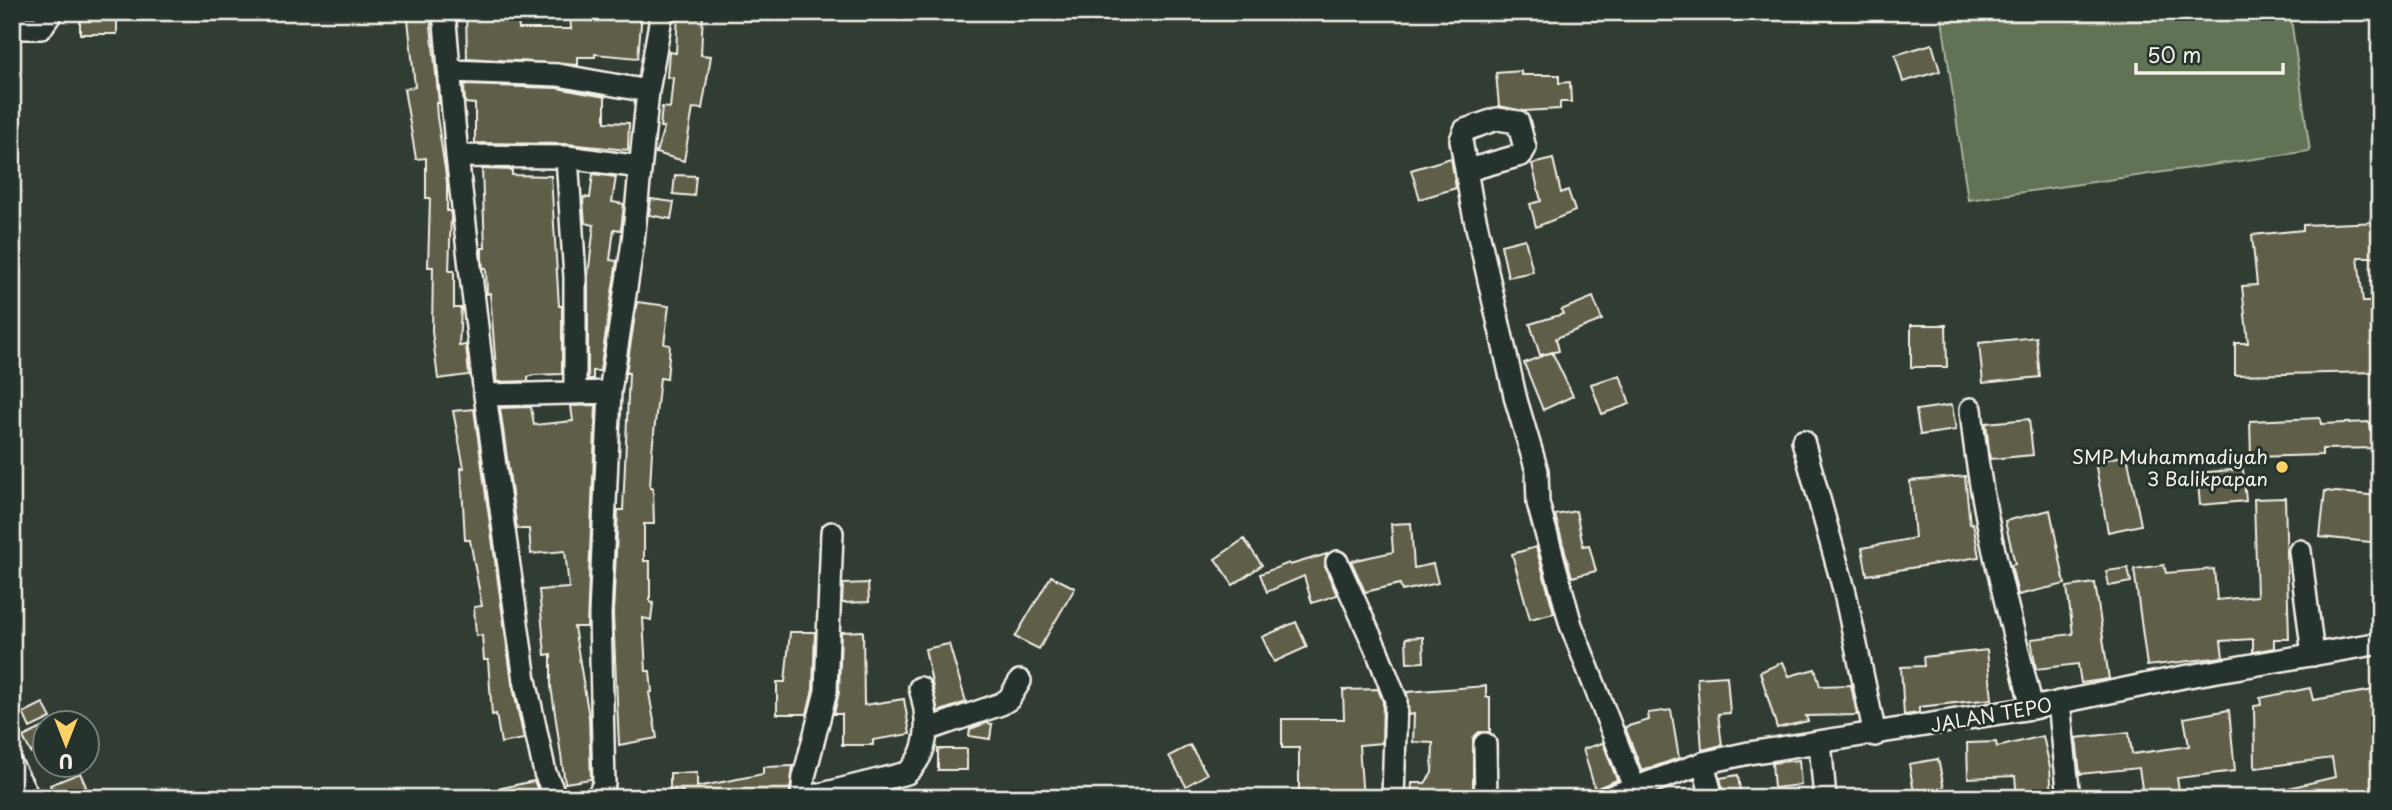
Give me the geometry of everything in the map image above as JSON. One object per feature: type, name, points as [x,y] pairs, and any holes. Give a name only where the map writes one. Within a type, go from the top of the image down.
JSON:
[{"type":"street","points":[[12,28],[41,28],[52,12]]},
{"type":"street","points":[[444,12],[457,156],[485,395],[524,680],[545,773],[556,798]]},
{"type":"street","points":[[597,798],[604,785],[600,615],[610,393],[633,242],[648,91],[662,12]]},
{"type":"street","points":[[451,71],[558,75],[648,91]]},
{"type":"street","points":[[457,156],[567,157],[640,167]]},
{"type":"street","points":[[567,157],[575,277],[575,392]]},
{"type":"street","points":[[1468,170],[1472,205],[1516,400],[1536,471],[1538,503],[1571,625],[1634,787]]},
{"type":"street","points":[[485,395],[610,393]]},
{"type":"street","points":[[1971,409],[1987,522],[2032,708]]},
{"type":"street","points":[[1803,441],[1845,593],[1875,735]]},
{"type":"street","points":[[832,533],[826,691],[804,798],[907,773],[919,760],[926,730],[926,708],[920,688]]},
{"type":"street","points":[[2300,551],[2313,655]]},
{"type":"street","points":[[1337,562],[1396,701],[1393,798]]},
{"type":"street","name":"JALAN TEPO","points":[[1607,798],[1703,763],[2032,708],[2380,643]]},
{"type":"street","points":[[926,730],[1001,704],[1009,699],[1020,681]]},
{"type":"street","points":[[2059,702],[2069,798]]},
{"type":"street","points":[[1820,742],[1825,798]]},
{"type":"street","points":[[1485,744],[1486,798]]},
{"type":"street","points":[[1703,763],[1712,798]]},
{"type":"street","points":[[12,766],[29,798]]},
{"type":"green space","points":[[1941,12],[2290,12],[2310,151],[1968,200]]},
{"type":"building","points":[[80,12],[117,12],[117,34],[80,34]]},
{"type":"building","points":[[466,12],[517,12],[519,29],[571,29],[570,12],[642,12],[638,58],[595,54],[595,57],[578,57],[578,65],[467,58]]},
{"type":"building","points":[[678,12],[703,12],[701,55],[711,56],[702,109],[693,108],[684,161],[656,153],[664,127],[660,127],[662,107],[670,108],[673,78],[667,77],[669,52],[676,53]]},
{"type":"building","points":[[430,16],[439,103],[436,103],[437,117],[447,182],[447,211],[450,211],[451,216],[449,271],[454,271],[454,308],[461,308],[459,346],[466,345],[469,375],[438,379],[432,331],[433,267],[428,267],[430,198],[426,198],[426,158],[416,159],[404,89],[415,87],[408,19]]},
{"type":"building","points":[[1932,44],[1940,71],[1903,82],[1895,55]]},
{"type":"building","points":[[1521,71],[1521,75],[1559,75],[1559,83],[1570,82],[1571,102],[1560,102],[1560,109],[1523,111],[1499,106],[1496,73]]},
{"type":"building","points":[[464,85],[557,88],[605,97],[605,122],[629,123],[628,150],[567,144],[475,143],[475,104],[465,103]]},
{"type":"building","points":[[1451,158],[1456,188],[1420,199],[1411,170]]},
{"type":"building","points":[[1553,159],[1561,193],[1568,190],[1575,211],[1536,227],[1530,204],[1541,201],[1532,164]]},
{"type":"building","points":[[482,169],[512,170],[512,175],[551,176],[559,306],[562,306],[562,374],[533,375],[528,377],[528,381],[497,382],[490,293],[487,294],[486,268],[483,268],[482,258],[482,248],[485,248]]},
{"type":"building","points":[[593,174],[616,177],[612,202],[624,204],[621,230],[614,229],[610,260],[617,261],[600,371],[593,371],[593,379],[588,379],[588,276],[594,225],[585,223],[583,201],[584,197],[590,198]]},
{"type":"building","points":[[675,175],[696,176],[694,196],[673,194]]},
{"type":"building","points":[[651,199],[674,202],[671,219],[649,215]]},
{"type":"building","points":[[2380,222],[2380,257],[2358,257],[2363,302],[2380,302],[2380,372],[2235,375],[2235,343],[2248,343],[2242,286],[2257,285],[2252,235],[2303,230],[2303,225]]},
{"type":"building","points":[[1525,239],[1533,272],[1508,277],[1501,245]]},
{"type":"building","points":[[1593,297],[1602,320],[1556,338],[1559,351],[1540,355],[1530,324],[1563,314],[1561,310]]},
{"type":"building","points":[[637,302],[669,306],[664,344],[670,345],[667,379],[660,378],[652,451],[650,488],[653,488],[654,524],[644,524],[644,561],[650,561],[650,602],[653,603],[651,620],[643,618],[646,671],[650,671],[652,692],[649,693],[657,738],[619,745],[613,615],[618,510],[623,510],[629,373],[626,373]]},
{"type":"building","points":[[1911,325],[1946,325],[1947,367],[1911,367]]},
{"type":"building","points":[[2036,337],[2040,377],[1983,383],[1979,343]]},
{"type":"building","points":[[1552,352],[1573,396],[1543,410],[1524,363]]},
{"type":"building","points":[[1620,375],[1630,404],[1602,414],[1591,384]]},
{"type":"building","points":[[596,405],[587,627],[574,627],[589,717],[591,779],[565,783],[551,686],[551,654],[545,655],[539,590],[569,588],[565,551],[531,554],[529,529],[517,529],[500,408],[531,407],[534,425],[573,421],[571,406]]},
{"type":"building","points":[[1952,405],[1956,430],[1920,435],[1916,410]]},
{"type":"building","points":[[474,409],[512,682],[524,739],[501,743],[496,714],[492,715],[488,660],[484,660],[482,635],[476,636],[474,607],[482,606],[470,540],[465,540],[461,468],[464,468],[453,411]]},
{"type":"building","points":[[2320,418],[2321,424],[2370,422],[2371,430],[2380,430],[2380,448],[2322,449],[2322,455],[2251,457],[2250,421]]},
{"type":"building","points":[[2029,419],[2033,455],[1990,459],[1986,423]]},
{"type":"building","points":[[2127,455],[2141,525],[2108,532],[2095,462]]},
{"type":"building","points":[[2243,469],[2246,501],[2200,505],[2197,473]]},
{"type":"building","points":[[1965,476],[1970,524],[1973,523],[1979,557],[1867,575],[1862,548],[1915,538],[1910,481]]},
{"type":"building","points":[[2325,491],[2380,496],[2380,543],[2320,537]]},
{"type":"building","points":[[2285,498],[2289,639],[2274,639],[2274,648],[2253,652],[2253,639],[2221,641],[2223,657],[2147,666],[2134,569],[2164,565],[2166,573],[2214,569],[2217,600],[2257,596],[2254,499]]},
{"type":"building","points":[[2050,510],[2065,584],[2018,595],[2011,565],[2015,564],[2005,521]]},
{"type":"building","points":[[1576,511],[1583,546],[1589,545],[1596,571],[1572,577],[1555,515]]},
{"type":"building","points":[[1411,523],[1414,568],[1433,564],[1438,583],[1402,591],[1400,584],[1365,592],[1351,561],[1393,552],[1391,524]]},
{"type":"building","points":[[1244,539],[1262,565],[1233,585],[1215,559]]},
{"type":"building","points":[[1536,547],[1554,613],[1530,619],[1512,554]]},
{"type":"building","points":[[1327,554],[1325,567],[1337,595],[1312,603],[1304,576],[1267,592],[1260,574],[1289,563],[1290,565]]},
{"type":"building","points":[[2128,568],[2131,582],[2109,586],[2106,571]]},
{"type":"building","points":[[1051,576],[1075,588],[1039,649],[1015,637]]},
{"type":"building","points":[[868,583],[869,602],[842,603],[843,584]]},
{"type":"building","points":[[2095,583],[2109,679],[2081,683],[2078,664],[2036,669],[2031,639],[2073,634],[2067,587]]},
{"type":"building","points":[[1296,622],[1307,647],[1274,662],[1262,637]]},
{"type":"building","points":[[863,631],[864,705],[904,699],[910,734],[873,740],[873,745],[842,745],[842,714],[834,714],[839,692],[841,632]]},
{"type":"building","points":[[790,632],[815,632],[813,689],[807,714],[777,714],[777,682],[785,682]]},
{"type":"building","points":[[1423,637],[1424,662],[1407,663],[1406,638]]},
{"type":"building","points":[[949,644],[966,702],[938,712],[925,649]]},
{"type":"building","points":[[1987,650],[1992,699],[1919,707],[1919,713],[1904,715],[1901,667],[1924,666],[1923,657]]},
{"type":"building","points":[[1783,662],[1789,676],[1815,669],[1820,686],[1851,685],[1857,715],[1806,716],[1808,721],[1777,728],[1760,672]]},
{"type":"building","points":[[1727,676],[1730,713],[1718,714],[1722,745],[1702,750],[1697,678]]},
{"type":"building","points":[[1486,686],[1486,697],[1490,697],[1490,732],[1479,732],[1473,738],[1473,798],[1411,798],[1412,783],[1425,783],[1432,773],[1433,743],[1413,742],[1414,714],[1409,715],[1407,692]]},
{"type":"building","points":[[2310,688],[2313,700],[2380,689],[2380,792],[2348,798],[2335,798],[2334,794],[2312,798],[2273,798],[2272,792],[2335,777],[2332,758],[2255,768],[2254,706],[2261,705],[2260,698]]},
{"type":"building","points":[[1378,689],[1383,702],[1382,743],[1359,745],[1363,798],[1299,798],[1299,748],[1282,748],[1282,719],[1344,719],[1343,690]]},
{"type":"building","points":[[43,703],[46,708],[33,708]]},
{"type":"building","points":[[32,708],[32,727],[30,728],[23,713]]},
{"type":"building","points":[[1671,710],[1679,758],[1642,771],[1625,727],[1649,720],[1648,713]]},
{"type":"building","points":[[2229,710],[2235,771],[2177,778],[2179,790],[2143,795],[2139,768],[2080,774],[2076,738],[2129,732],[2132,754],[2189,746],[2184,718]]},
{"type":"building","points":[[986,723],[992,724],[990,739],[969,736],[970,729]]},
{"type":"building","points":[[32,733],[32,753],[31,753],[23,737]]},
{"type":"building","points":[[2043,736],[2050,767],[2052,798],[2017,798],[2015,776],[1968,778],[1967,743],[1996,742],[1997,747]]},
{"type":"building","points":[[1603,743],[1617,780],[1595,789],[1583,749]]},
{"type":"building","points":[[1190,745],[1207,774],[1186,786],[1169,756]]},
{"type":"building","points":[[938,749],[967,749],[967,770],[938,770]]},
{"type":"building","points":[[1938,759],[1946,798],[1915,798],[1909,764]]},
{"type":"building","points":[[1799,760],[1801,785],[1774,788],[1772,763]]},
{"type":"building","points":[[793,766],[789,798],[765,798],[764,794],[744,798],[683,798],[683,791],[670,791],[670,773],[697,773],[697,787],[763,774],[763,767]]},
{"type":"building","points":[[1738,775],[1741,798],[1725,798],[1720,778]]},
{"type":"building","points":[[68,778],[82,778],[91,798],[56,798],[50,785]]},
{"type":"building","points":[[534,781],[542,798],[488,798],[488,791]]},
{"type":"place","name":"SMP Muhammadiyah 3 Balikpapan","points":[[2282,467]]}]
